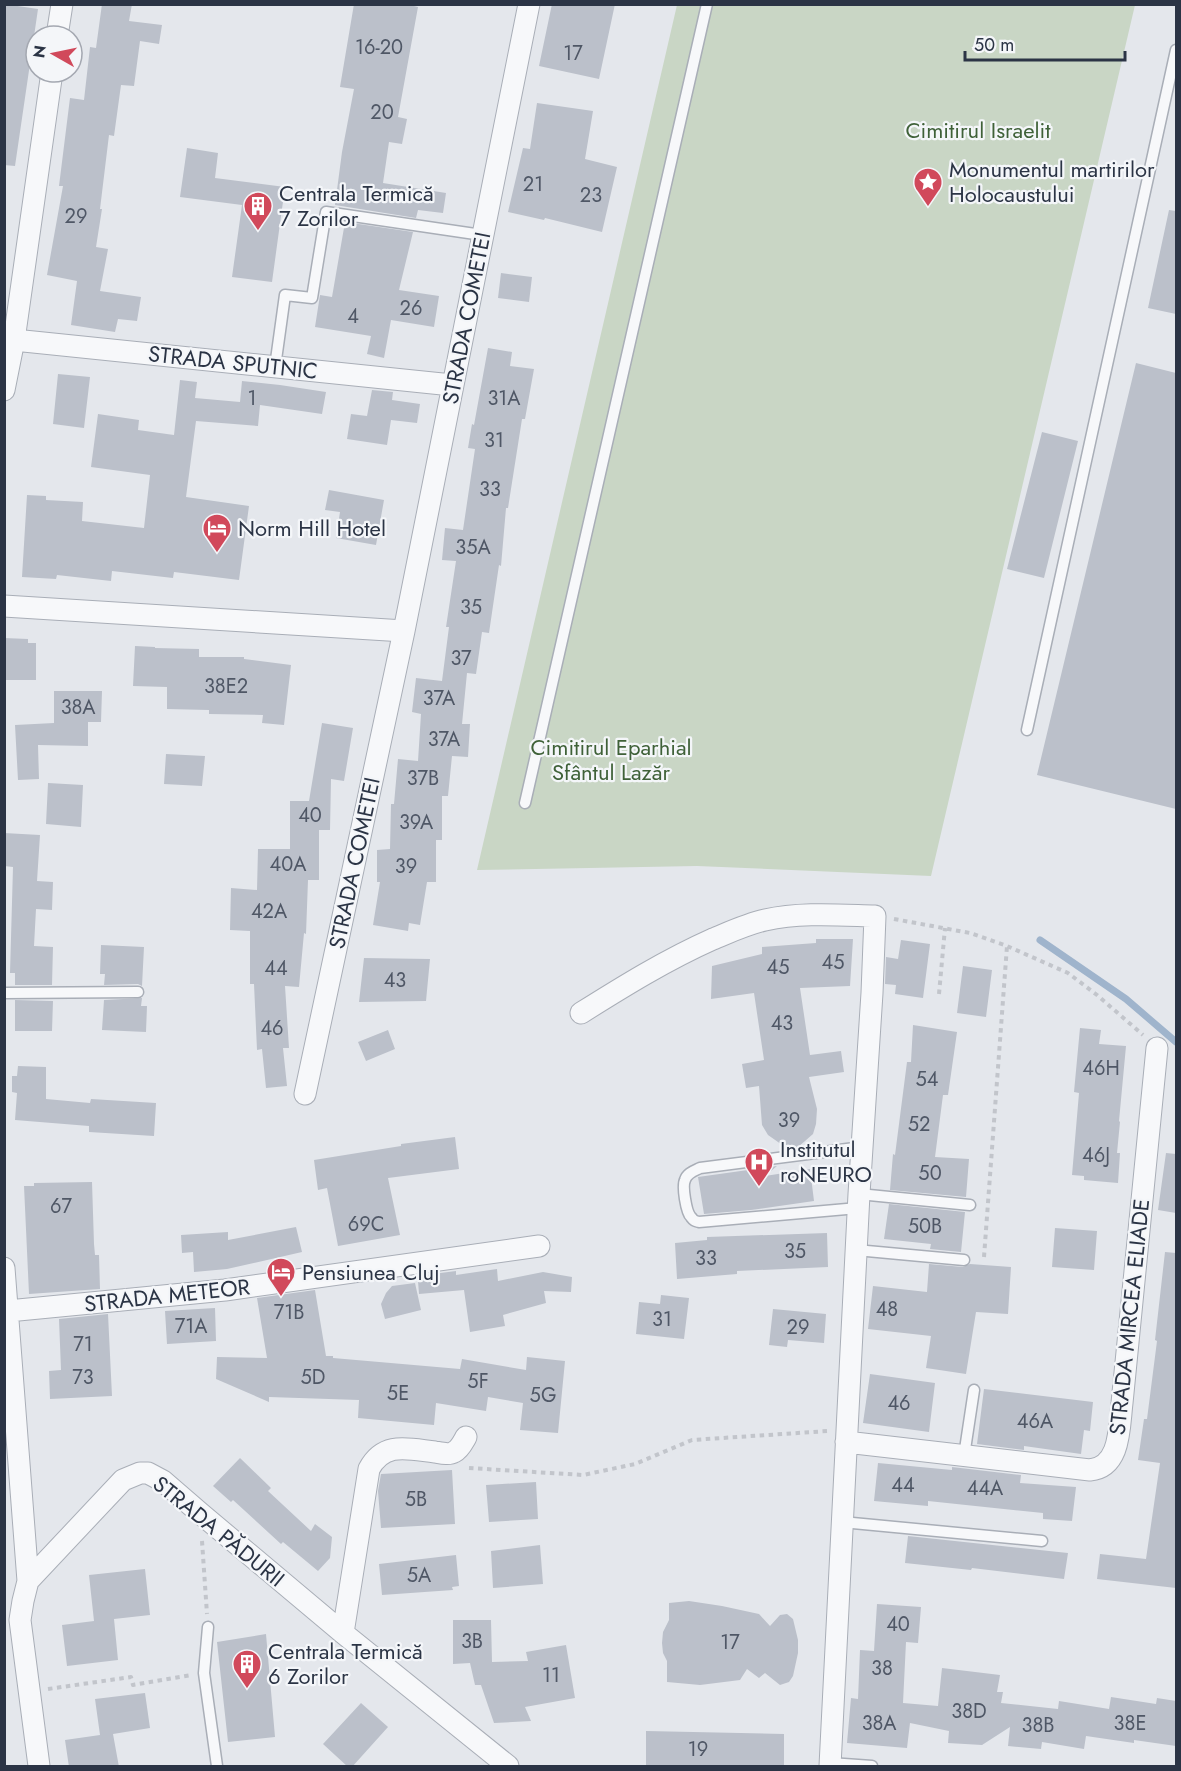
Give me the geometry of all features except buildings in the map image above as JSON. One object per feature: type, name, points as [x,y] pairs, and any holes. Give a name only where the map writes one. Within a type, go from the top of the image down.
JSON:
[{"type":"street","points":[[59,24],[62,4]]},
{"type":"street","name":"STRADA COMETEI","points":[[305,1094],[404,631],[529,4]]},
{"type":"street","points":[[4,390],[14,340],[50,84]]},
{"type":"street","name":"STRADA SPUTNIC","points":[[14,340],[452,385]]},
{"type":"street","points":[[4,606],[404,631]]},
{"type":"street","points":[[581,1013],[661,964],[763,920],[787,916],[875,916],[830,1765]]},
{"type":"street","name":"STRADA MIRCEA ELIADE","points":[[846,1436],[964,1456],[1089,1470],[1098,1470],[1107,1464],[1116,1446],[1122,1403],[1157,1048]]},
{"type":"street","name":"STRADA METEOR","points":[[8,1311],[225,1290],[539,1246]]},
{"type":"street","points":[[4,1268],[28,1581],[16,1620],[30,1692],[39,1767]]},
{"type":"street","points":[[343,1633],[369,1470],[374,1459],[381,1453],[405,1449],[447,1454],[460,1445]]},
{"type":"street","name":"STRADA PĂDURII","points":[[28,1581],[123,1480],[140,1473],[156,1476],[343,1633],[508,1767]]},
{"type":"lane","points":[[525,803],[707,4]]},
{"type":"lane","points":[[1027,730],[1176,50]]},
{"type":"lane","points":[[275,367],[285,295],[312,298],[326,212],[482,234]]},
{"type":"lane","points":[[4,993],[138,992]]},
{"type":"lane","points":[[862,1146],[700,1168],[690,1173],[685,1179],[683,1188],[688,1215],[699,1222],[859,1201],[970,1205]]},
{"type":"lane","points":[[856,1250],[964,1260]]},
{"type":"lane","points":[[964,1456],[974,1390]]},
{"type":"lane","points":[[842,1522],[1042,1541]]},
{"type":"lane","points":[[208,1627],[204,1673],[217,1767]]},
{"type":"lane","points":[[830,1765],[872,1767]]},
{"type":"path","points":[[875,916],[970,933],[1007,946],[1068,973],[1097,995],[1157,1048]]},
{"type":"path","points":[[939,994],[945,928]]},
{"type":"path","points":[[984,1257],[1007,946]]},
{"type":"path","points":[[460,1445],[467,1468],[583,1474],[635,1464],[692,1440],[772,1434],[846,1436]]},
{"type":"path","points":[[200,1513],[208,1627]]},
{"type":"path","points":[[30,1692],[131,1677],[133,1685],[194,1674]]},
{"type":"green space","points":[[677,5],[1135,5],[931,876],[697,866],[477,870]]},
{"type":"waterway","points":[[1040,940],[1126,999],[1176,1042]]},
{"type":"place","name":"Monumentul martirilor Holocaustului","points":[[928,208]]},
{"type":"place","name":"Centrala Termică 7 Zorilor","points":[[258,232]]},
{"type":"place","name":"Norm Hill Hotel","points":[[217,554]]},
{"type":"place","name":"Institutul roNEURO","points":[[759,1188]]},
{"type":"place","name":"Pensiunea Cluj","points":[[281,1298]]},
{"type":"place","name":"Centrala Termică 6 Zorilor","points":[[247,1690]]},
{"type":"park label","name":"Cimitirul Israelit","points":[[978,130]]},
{"type":"park label","name":"Cimitirul Eparhial Sfântul Lazăr","points":[[611,760]]}]
